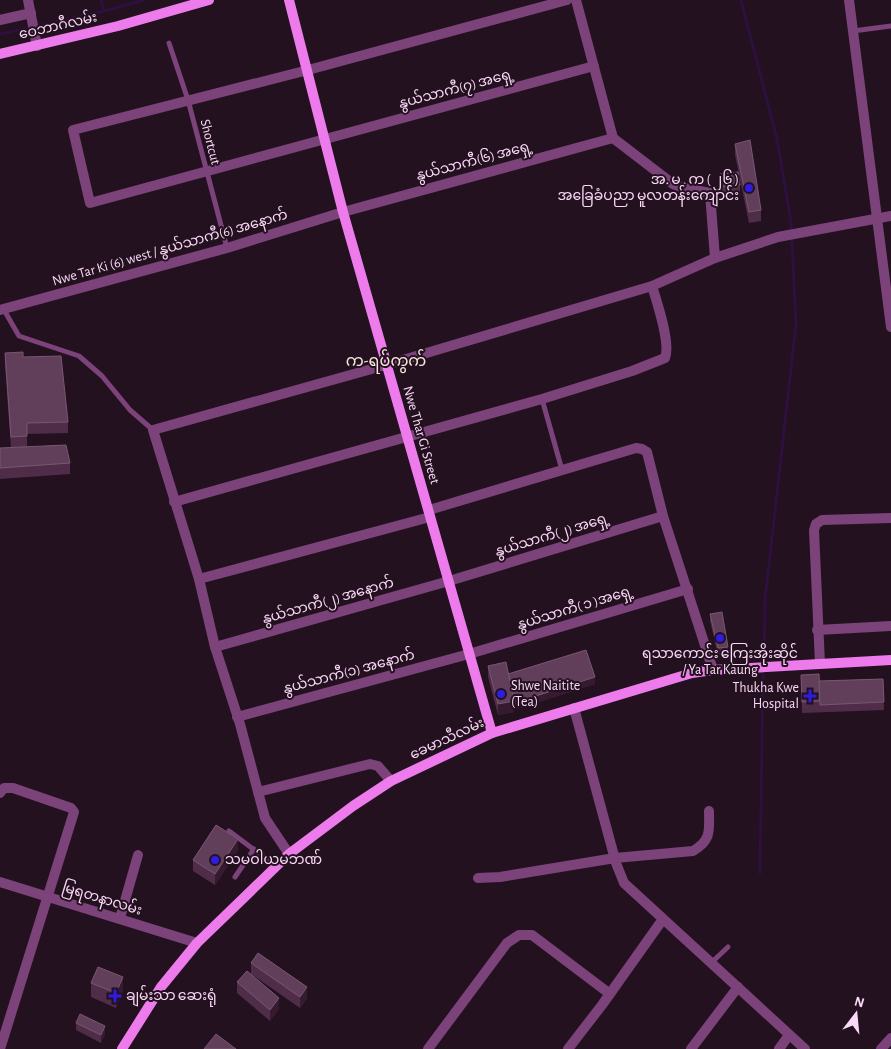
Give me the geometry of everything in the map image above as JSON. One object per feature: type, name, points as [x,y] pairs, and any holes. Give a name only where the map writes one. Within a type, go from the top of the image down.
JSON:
[{"type":"street","points":[[28,0],[37,46]]},
{"type":"street","name":"Nwe Thar Gi Street","points":[[289,0],[343,212],[492,733]]},
{"type":"street","points":[[188,100],[308,70],[567,0]]},
{"type":"street","points":[[576,0],[613,138],[673,184],[710,193],[715,258]]},
{"type":"street","points":[[849,0],[891,327]]},
{"type":"street","name":"ဝေဘာဂီလမ်း","points":[[0,54],[118,26],[204,1]]},
{"type":"street","points":[[0,20],[31,19]]},
{"type":"street","name":"နွယ်သာကီ(၇) အရှေ့","points":[[188,100],[73,130],[90,203],[594,66]]},
{"type":"street","name":"နွယ်သာကီ(၆) အရှေ့","points":[[343,212],[613,138]]},
{"type":"street","name":"Nwe Tar Ki (6) west / နွယ်သာကီ(6) အနောက်","points":[[2,310],[227,248],[343,212]]},
{"type":"street","points":[[289,854],[264,813],[215,647],[198,579],[153,430],[386,365],[652,286],[715,258],[778,237],[891,216]]},
{"type":"street","points":[[174,502],[542,399],[632,371],[665,358],[668,352],[652,286]]},
{"type":"street","points":[[198,579],[429,514],[562,470],[636,448],[642,449],[647,452],[663,516],[713,670]]},
{"type":"street","name":"နွယ်သာကီ(၂) အရှေ့","points":[[448,580],[663,516]]},
{"type":"street","points":[[820,664],[814,530],[816,524],[822,520],[891,518],[891,523]]},
{"type":"street","name":"နွယ်သာကီ(၂) အနောက်","points":[[215,647],[448,580]]},
{"type":"street","name":"နွယ်သာကီ( ၁ )အရှေ့","points":[[469,654],[688,589]]},
{"type":"street","points":[[817,630],[891,626]]},
{"type":"street","name":"နွယ်သာကီ(၁) အနောက်","points":[[236,717],[469,654]]},
{"type":"street","name":"ခေမာသီလမ်း","points":[[122,1049],[161,987],[197,943],[289,854],[353,806],[391,781],[492,733],[692,673],[713,670],[891,660]]},
{"type":"street","points":[[574,708],[615,861],[624,883],[804,1049]]},
{"type":"street","points":[[258,792],[370,764],[378,766],[391,781]]},
{"type":"street","points":[[0,1049],[74,812],[71,808],[13,788],[2,791]]},
{"type":"street","points":[[478,878],[500,877],[693,851],[708,836],[709,811]]},
{"type":"street","points":[[120,918],[138,855]]},
{"type":"street","name":"မြရတနာလမ်း","points":[[0,882],[197,943]]},
{"type":"street","points":[[568,1049],[663,919]]},
{"type":"street","points":[[428,1049],[507,943],[519,935],[532,935],[610,994]]},
{"type":"street","points":[[691,1049],[738,987]]},
{"type":"street","points":[[778,1049],[789,1035]]},
{"type":"street","points":[[880,1049],[891,1038]]},
{"type":"lane","points":[[853,31],[891,26]]},
{"type":"lane","name":"Shortcut","points":[[170,43],[188,100],[227,248]]},
{"type":"lane","points":[[2,310],[19,336],[79,356],[102,376],[130,410],[153,430]]},
{"type":"lane","points":[[542,399],[562,470]]},
{"type":"lane","points":[[229,831],[276,866]]},
{"type":"lane","points":[[235,877],[254,849]]},
{"type":"lane","points":[[712,963],[728,947]]},
{"type":"building","name":"အ. မ . က ( ၂၆ ) အခြေခံပညာ မူလတန်းကျောင်း","points":[[750,140],[761,210],[749,212],[735,144]]},
{"type":"building","points":[[738,172],[740,185],[723,187],[720,174]]},
{"type":"building","points":[[23,352],[23,357],[61,356],[68,422],[27,423],[27,436],[11,437],[5,353]]},
{"type":"building","points":[[66,445],[70,463],[0,468],[0,448]]},
{"type":"building","name":"ရသာကောင်း ကြေးအိုးဆိုင် / Ya Tar Kaung","points":[[722,612],[728,647],[718,648],[710,614]]},
{"type":"building","points":[[586,650],[595,677],[517,702],[508,674]]},
{"type":"building","name":"Shwe Naitite (Tea)","points":[[506,662],[514,701],[498,704],[488,666]]},
{"type":"building","points":[[819,674],[820,701],[802,702],[801,675]]},
{"type":"building","points":[[883,679],[884,702],[820,705],[819,681]]},
{"type":"building","points":[[216,825],[238,839],[215,874],[193,860]]},
{"type":"building","points":[[258,953],[307,987],[300,997],[251,963]]},
{"type":"building","points":[[98,967],[123,977],[116,993],[91,983]]},
{"type":"building","points":[[247,971],[279,998],[270,1010],[237,982]]},
{"type":"building","points":[[80,1014],[105,1026],[101,1035],[76,1023]]},
{"type":"building","points":[[216,1034],[236,1049],[204,1049]]},
{"type":"waterway","points":[[101,0],[104,11]]},
{"type":"waterway","points":[[0,34],[104,11],[144,0]]},
{"type":"waterway","points":[[741,0],[777,139],[791,222],[796,324],[765,600],[764,659]]},
{"type":"waterway","points":[[760,873],[763,673]]},
{"type":"place","name":"အ. မ . က ( ၂၆ ) အခြေခံပညာ မူလတန်းကျောင်း","points":[[749,188]]},
{"type":"place","name":"ရသာကောင်း ကြေးအိုးဆိုင် / Ya Tar Kaung","points":[[720,638]]},
{"type":"place","name":"Shwe Naitite (Tea)","points":[[501,694]]},
{"type":"place","name":"Thukha Kwe Hospital","points":[[810,696]]},
{"type":"place","name":"သမဝါယမဘဏ်","points":[[215,860]]},
{"type":"place","name":"ချမ်းသာ ဆေးရုံ","points":[[115,996]]},
{"type":"district","name":"က-ရပ်ကွက်","points":[[386,361]]}]
